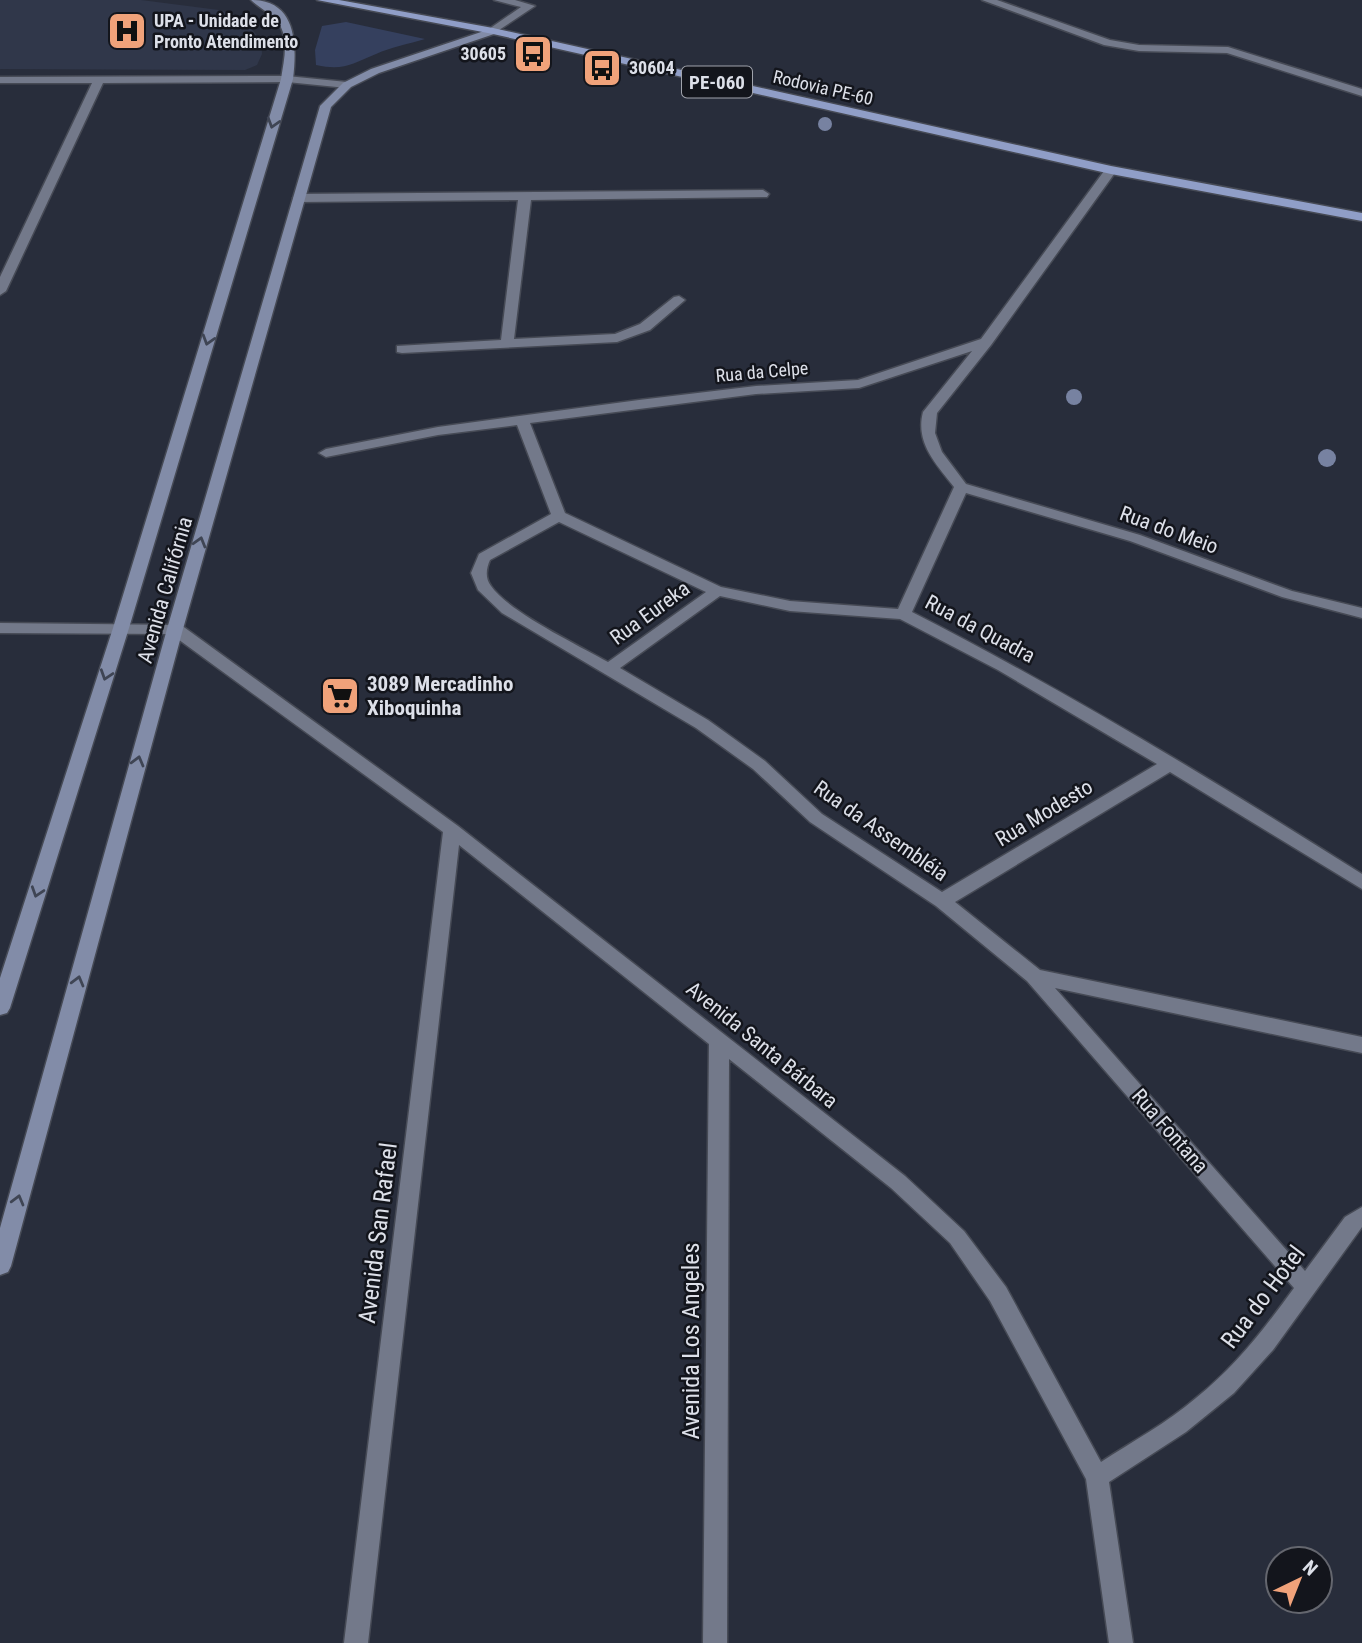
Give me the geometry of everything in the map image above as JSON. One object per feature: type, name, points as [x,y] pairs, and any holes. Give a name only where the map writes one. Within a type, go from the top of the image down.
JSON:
[{"type":"main road","name":"Rodovia PE-60","points":[[321,0],[493,31],[1111,170]]},
{"type":"main road","name":"PE-060","points":[[1111,170],[1362,218]]},
{"type":"street","name":"Avenida Califórnia","points":[[0,1008],[121,628],[287,79],[292,41],[288,25],[272,9],[256,0]]},
{"type":"street","points":[[493,31],[530,6],[499,0]]},
{"type":"street","points":[[987,0],[1108,43],[1139,48],[1228,50],[1362,93]]},
{"type":"street","name":"Avenida Califórnia","points":[[0,1266],[175,629],[326,106],[347,85],[375,71],[493,31]]},
{"type":"street","points":[[0,80],[287,79],[347,85]]},
{"type":"street","points":[[0,291],[99,80]]},
{"type":"street","points":[[903,614],[961,487],[926,438],[925,424],[930,412],[986,342],[1111,170]]},
{"type":"street","points":[[299,198],[763,194]]},
{"type":"street","points":[[507,344],[525,196]]},
{"type":"street","points":[[402,349],[617,338],[645,327],[678,300]]},
{"type":"street","name":"Rua da Celpe","points":[[326,453],[412,435],[522,419],[756,390],[859,384],[986,342]]},
{"type":"street","points":[[522,419],[559,516]]},
{"type":"street","name":"Rua do Meio","points":[[961,487],[1135,538],[1287,594],[1362,613]]},
{"type":"street","name":"Rua da Quadra","points":[[559,516],[718,591],[790,606],[903,614],[1004,666],[1170,764],[1362,883]]},
{"type":"street","name":"Rua da Assembléia","points":[[559,516],[484,557],[479,566],[478,578],[488,593],[508,610],[702,724],[759,765],[816,818],[942,901],[1034,976],[1362,1045]]},
{"type":"street","name":"Rua Eureka","points":[[608,669],[718,591]]},
{"type":"street","points":[[0,628],[175,629]]},
{"type":"street","name":"Avenida Santa Bárbara","points":[[175,629],[452,830],[898,1182],[957,1237],[998,1294],[1097,1477],[1121,1643]]},
{"type":"street","name":"Rua Modesto","points":[[942,901],[1170,764]]},
{"type":"street","name":"Avenida San Rafael","points":[[356,1643],[452,830]]},
{"type":"street","name":"Rua Fontana","points":[[1034,976],[1305,1286]]},
{"type":"street","name":"Avenida Los Angeles","points":[[715,1643],[719,1039]]},
{"type":"street","name":"Rua do Hotel","points":[[1097,1477],[1204,1406],[1261,1349],[1352,1223],[1362,1216]]},
{"type":"shaded area","name":"UPA - Unidade de Pronto Atendimento","points":[[0,0],[141,0],[219,10],[231,13],[246,23],[261,40],[262,54],[257,65],[245,70],[0,69]]},
{"type":"shaded area","points":[[346,22],[425,39],[388,49],[347,66],[316,65],[315,50],[322,26]]},
{"type":"place","name":"UPA - Unidade de Pronto Atendimento","points":[[127,31]]},
{"type":"place","name":"30605","points":[[533,54]]},
{"type":"place","name":"30604","points":[[602,68]]},
{"type":"place","name":"3089 Mercadinho Xiboquinha","points":[[340,696]]}]
